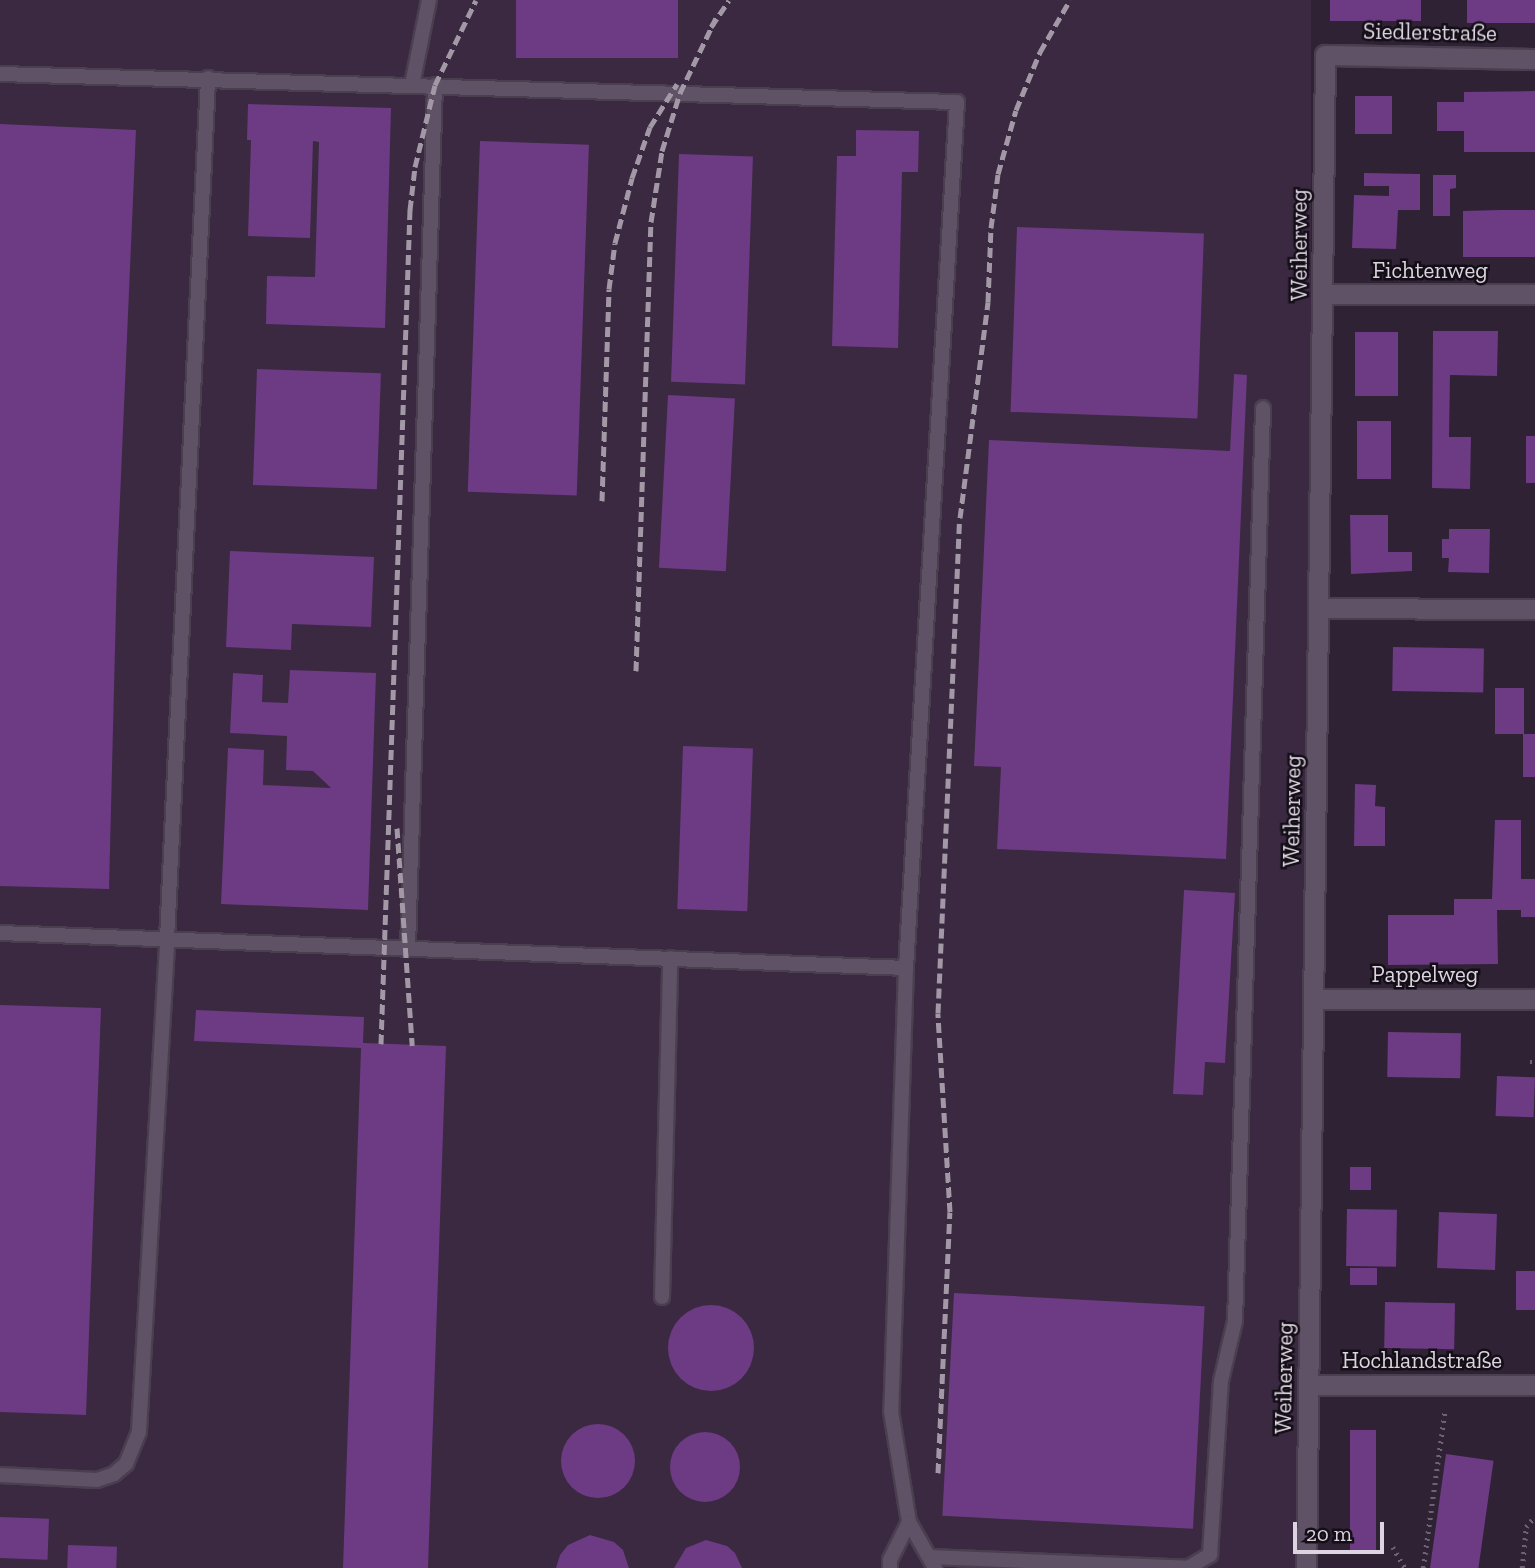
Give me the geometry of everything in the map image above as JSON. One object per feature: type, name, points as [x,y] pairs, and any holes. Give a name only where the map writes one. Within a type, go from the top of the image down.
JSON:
[{"type":"street","name":"Siedlerstraße","points":[[1325,55],[1535,59]]},
{"type":"street","name":"Weiherweg","points":[[1306,1568],[1325,55]]},
{"type":"street","name":"Fichtenweg","points":[[1324,294],[1535,294]]},
{"type":"street","points":[[1319,608],[1535,609]]},
{"type":"street","name":"Pappelweg","points":[[1314,999],[1535,999]]},
{"type":"street","name":"Hochlandstraße","points":[[1309,1385],[1535,1385]]},
{"type":"lane","points":[[412,85],[429,0]]},
{"type":"lane","points":[[0,74],[957,102],[906,968],[891,1411],[909,1522],[933,1563],[1188,1568],[1210,1555],[1221,1381],[1235,1321],[1263,408]]},
{"type":"lane","points":[[0,1475],[97,1480],[114,1474],[125,1464],[139,1431],[167,939],[208,78]]},
{"type":"lane","points":[[408,948],[435,85]]},
{"type":"lane","points":[[0,933],[906,968]]},
{"type":"lane","points":[[662,1297],[670,958]]},
{"type":"lane","points":[[890,1568],[890,1560],[909,1522]]},
{"type":"path","points":[[1423,1568],[1449,1385]]},
{"type":"path","points":[[1522,1568],[1526,1527],[1535,1516]]},
{"type":"path","points":[[1393,1548],[1405,1568]]},
{"type":"shaded area","points":[[0,0],[1311,0],[1311,1568],[0,1568]]},
{"type":"building","points":[[516,0],[678,0],[678,58],[516,58]]},
{"type":"building","points":[[1330,0],[1421,0],[1421,21],[1330,21]]},
{"type":"building","points":[[1467,0],[1535,0],[1535,23],[1467,23]]},
{"type":"building","points":[[1535,91],[1535,152],[1464,152],[1464,131],[1437,131],[1437,102],[1464,102],[1464,92]]},
{"type":"building","points":[[1355,96],[1392,96],[1392,134],[1355,134]]},
{"type":"building","points":[[248,104],[391,108],[385,328],[266,324],[267,276],[315,277],[319,142],[313,141],[310,238],[248,236],[251,140],[247,140]]},
{"type":"building","points":[[0,124],[136,130],[117,568],[109,889],[0,886]]},
{"type":"building","points":[[856,130],[919,131],[918,172],[902,172],[898,348],[832,346],[837,156],[856,156]]},
{"type":"building","points":[[480,141],[589,145],[577,496],[468,492]]},
{"type":"building","points":[[679,154],[753,157],[745,384],[671,382]]},
{"type":"building","points":[[1364,173],[1420,174],[1420,210],[1398,210],[1396,249],[1352,248],[1354,195],[1389,196],[1389,186],[1364,186]]},
{"type":"building","points":[[1433,175],[1456,175],[1456,188],[1450,189],[1450,216],[1433,216]]},
{"type":"building","points":[[1535,210],[1535,257],[1463,257],[1463,211]]},
{"type":"building","points":[[1017,227],[1204,234],[1197,418],[1011,412]]},
{"type":"building","points":[[1433,331],[1498,331],[1497,376],[1450,375],[1449,437],[1471,437],[1470,489],[1432,488]]},
{"type":"building","points":[[1355,332],[1398,332],[1398,396],[1355,396]]},
{"type":"building","points":[[257,369],[381,373],[377,489],[253,485]]},
{"type":"building","points":[[1234,374],[1247,375],[1226,859],[997,849],[1001,767],[974,766],[989,440],[1230,451]]},
{"type":"building","points":[[668,395],[735,399],[726,571],[659,568]]},
{"type":"building","points":[[1357,421],[1391,421],[1391,479],[1357,479]]},
{"type":"building","points":[[1526,436],[1535,436],[1535,483],[1526,483]]},
{"type":"building","points":[[1350,515],[1388,515],[1388,552],[1412,552],[1412,571],[1351,574]]},
{"type":"building","points":[[1449,529],[1490,529],[1489,573],[1448,572],[1449,558],[1442,558],[1442,539],[1449,539]]},
{"type":"building","points":[[230,551],[374,557],[371,627],[292,624],[291,650],[226,647]]},
{"type":"building","points":[[1393,647],[1484,649],[1483,693],[1392,691]]},
{"type":"building","points":[[290,670],[376,673],[368,910],[221,904],[228,748],[264,750],[263,785],[331,788],[313,771],[286,770],[287,736],[230,733],[233,673],[263,675],[262,702],[288,703]]},
{"type":"building","points":[[1495,688],[1524,688],[1524,734],[1495,734]]},
{"type":"building","points":[[1523,734],[1535,734],[1535,777],[1523,777]]},
{"type":"building","points":[[683,746],[753,748],[747,911],[677,909]]},
{"type":"building","points":[[1355,784],[1376,785],[1375,806],[1385,807],[1385,846],[1354,846]]},
{"type":"building","points":[[1495,820],[1521,820],[1521,879],[1535,879],[1535,917],[1521,917],[1521,910],[1497,910],[1498,964],[1388,965],[1388,915],[1454,915],[1454,899],[1492,899]]},
{"type":"building","points":[[1184,890],[1235,893],[1225,1063],[1205,1062],[1203,1095],[1173,1094]]},
{"type":"building","points":[[0,1005],[101,1008],[86,1415],[0,1412]]},
{"type":"building","points":[[196,1010],[364,1017],[363,1043],[446,1046],[428,1568],[343,1568],[361,1048],[194,1041]]},
{"type":"building","points":[[1388,1032],[1461,1033],[1460,1078],[1387,1077]]},
{"type":"building","points":[[1497,1076],[1535,1077],[1534,1117],[1496,1116]]},
{"type":"building","points":[[1350,1167],[1371,1167],[1371,1190],[1350,1190]]},
{"type":"building","points":[[1347,1209],[1397,1210],[1396,1267],[1346,1266]]},
{"type":"building","points":[[1439,1212],[1497,1214],[1495,1270],[1437,1268]]},
{"type":"building","points":[[1350,1268],[1377,1268],[1377,1285],[1350,1285]]},
{"type":"building","points":[[1516,1271],[1535,1271],[1535,1310],[1516,1310]]},
{"type":"building","points":[[954,1293],[1205,1306],[1193,1529],[942,1516]]},
{"type":"building","points":[[1385,1302],[1455,1303],[1454,1349],[1384,1348]]},
{"type":"building","points":[[711,1305],[735,1312],[747,1324],[754,1348],[747,1372],[735,1384],[711,1391],[687,1384],[675,1372],[668,1348],[675,1324],[687,1312]]},
{"type":"building","points":[[598,1424],[612,1427],[624,1435],[632,1447],[635,1461],[632,1475],[624,1487],[612,1495],[598,1498],[584,1495],[572,1487],[564,1475],[561,1461],[564,1447],[572,1435],[584,1427]]},
{"type":"building","points":[[1350,1430],[1376,1430],[1376,1554],[1350,1554]]},
{"type":"building","points":[[698,1432],[712,1432],[725,1438],[734,1447],[740,1467],[738,1480],[730,1492],[712,1502],[698,1502],[685,1496],[676,1487],[670,1474],[670,1460],[676,1447],[685,1438]]},
{"type":"building","points":[[1446,1454],[1494,1461],[1478,1568],[1430,1568]]},
{"type":"building","points":[[0,1517],[49,1519],[48,1560],[0,1558]]},
{"type":"building","points":[[590,1535],[614,1542],[623,1550],[629,1568],[556,1568],[560,1555],[568,1545]]},
{"type":"building","points":[[706,1540],[727,1546],[735,1553],[742,1568],[674,1568],[686,1548]]},
{"type":"building","points":[[68,1545],[117,1547],[116,1568],[67,1568]]},
{"type":"railway","points":[[381,1044],[410,210],[415,167],[435,85],[476,0]]},
{"type":"railway","points":[[711,27],[729,0]]},
{"type":"railway","points":[[938,1473],[950,1212],[938,1013],[960,518],[988,302],[991,228],[998,174],[1016,110],[1040,52],[1070,0]]},
{"type":"railway","points":[[636,671],[651,222],[662,151],[680,93],[716,18]]},
{"type":"railway","points":[[602,501],[609,289],[615,243],[632,178],[650,127],[677,84]]},
{"type":"railway","points":[[397,828],[412,1045]]}]
